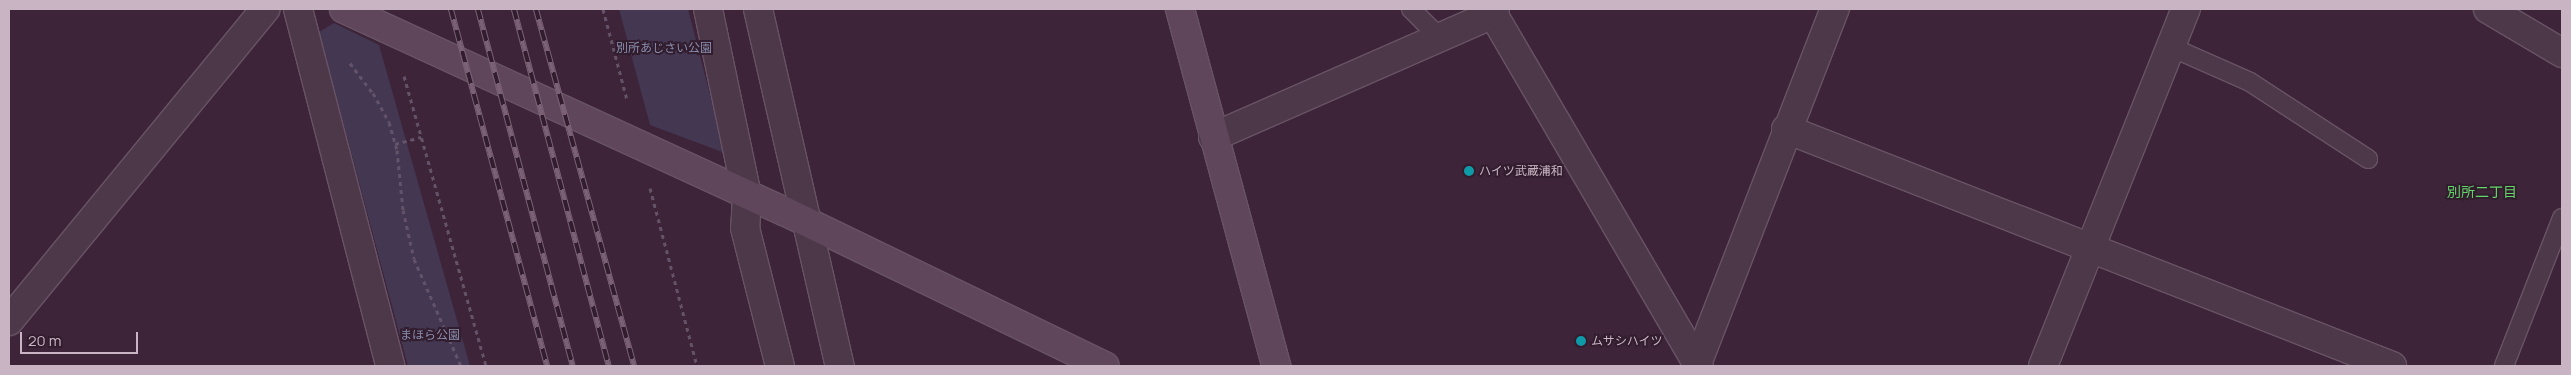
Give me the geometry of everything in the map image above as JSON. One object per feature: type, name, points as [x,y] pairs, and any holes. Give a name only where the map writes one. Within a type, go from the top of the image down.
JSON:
[{"type":"street","points":[[9,321],[265,9]]},
{"type":"street","points":[[298,9],[390,366]]},
{"type":"street","points":[[344,9],[805,222],[1105,366]]},
{"type":"street","points":[[708,9],[747,195],[744,228],[780,366]]},
{"type":"street","points":[[758,9],[805,222],[840,366]]},
{"type":"street","points":[[1180,9],[1276,366]]},
{"type":"street","points":[[1698,365],[1786,129],[1835,9]]},
{"type":"street","points":[[2043,366],[2186,9]]},
{"type":"street","points":[[2488,9],[2562,53]]},
{"type":"street","points":[[1213,137],[1439,38],[1494,11],[1698,365]]},
{"type":"street","points":[[1786,129],[2392,366]]},
{"type":"lane","points":[[1411,9],[1439,38]]},
{"type":"lane","points":[[2171,47],[2250,82],[2368,160]]},
{"type":"lane","points":[[2504,366],[2562,218]]},
{"type":"path","points":[[391,32],[486,366]]},
{"type":"path","points":[[345,57],[373,93],[396,144],[408,235],[414,259],[461,366]]},
{"type":"path","points":[[396,144],[421,137]]},
{"type":"green space","name":"別所あじさい公園","points":[[619,9],[688,9],[725,153],[650,125]]},
{"type":"green space","name":"まほら公園","points":[[334,23],[379,45],[470,366],[408,366],[319,32]]},
{"type":"railway","points":[[451,9],[547,366]]},
{"type":"railway","points":[[478,9],[573,366]]},
{"type":"railway","points":[[514,9],[609,366]]},
{"type":"railway","points":[[536,9],[634,366]]},
{"type":"place","name":"ハイツ武蔵浦和","points":[[1469,171]]},
{"type":"place","name":"ムサシハイツ","points":[[1581,341]]},
{"type":"district","name":"別所二丁目","points":[[2482,192]]}]
